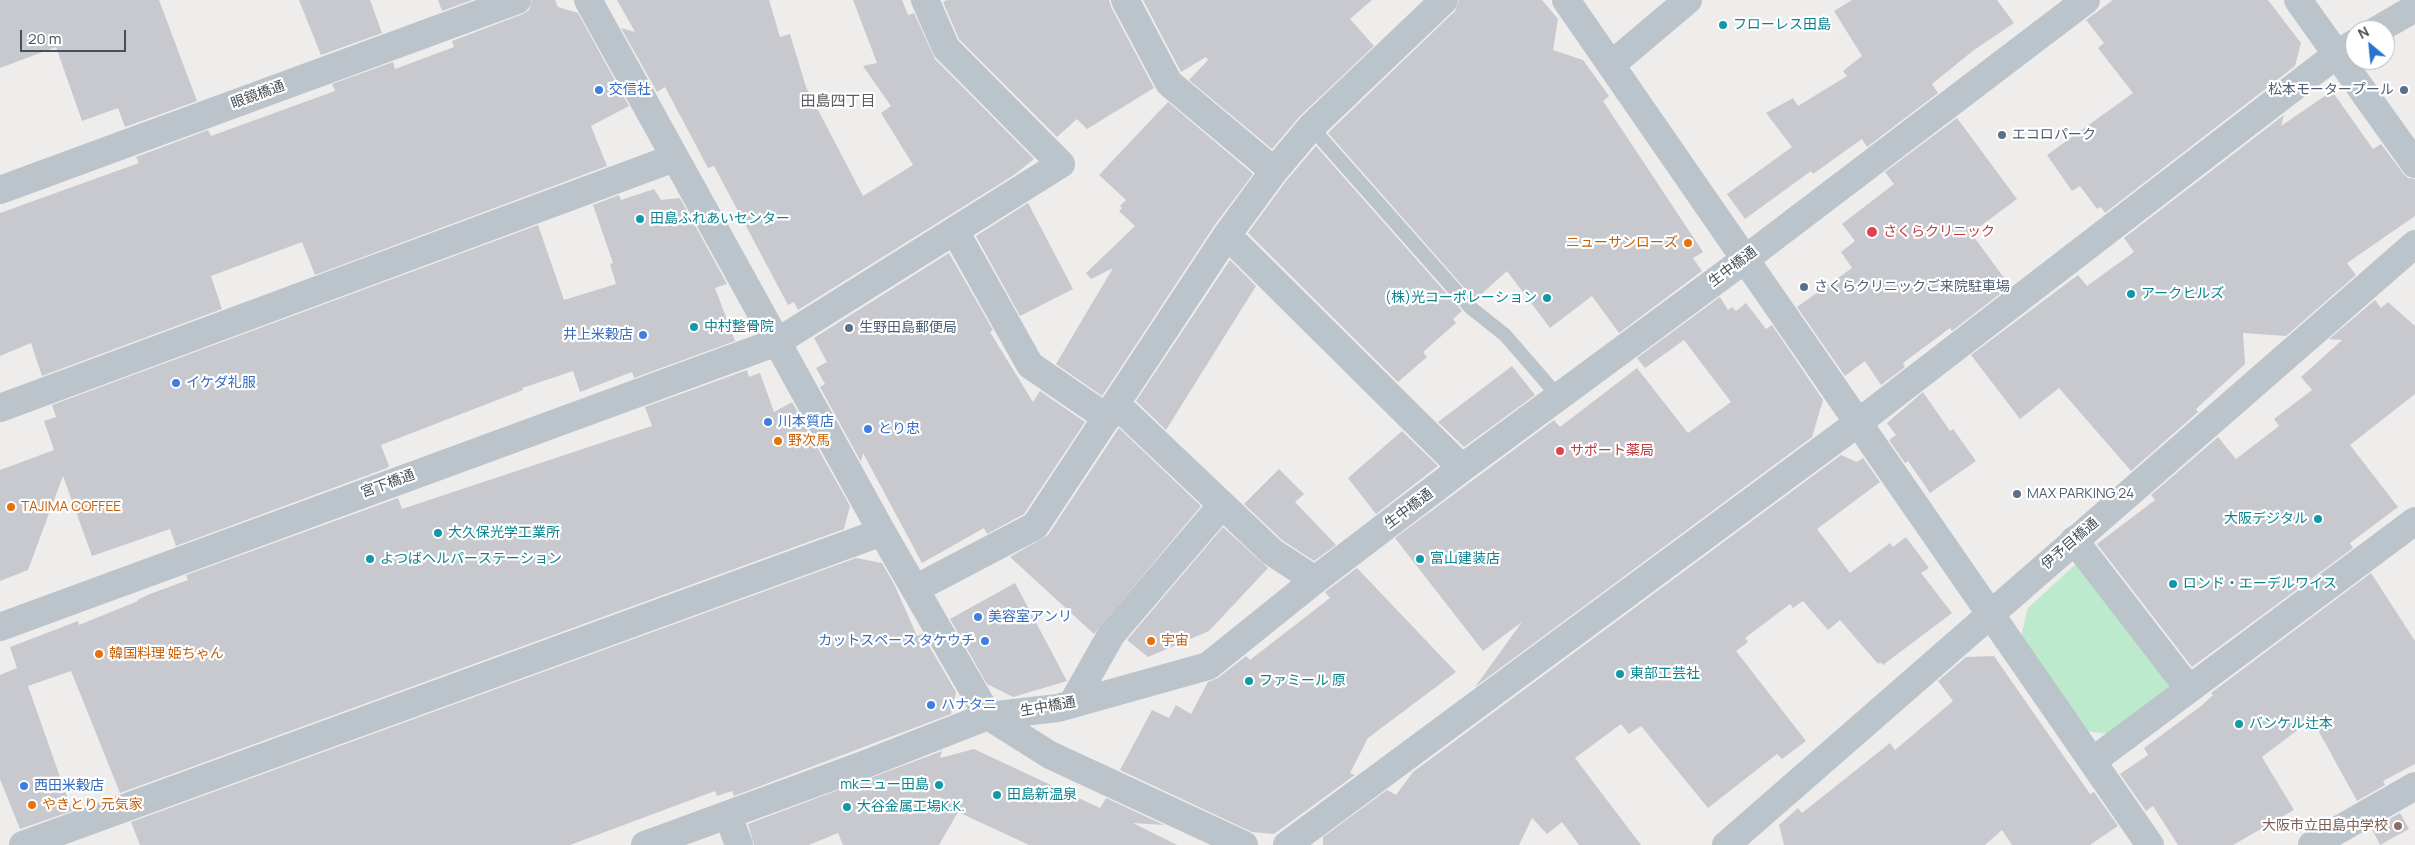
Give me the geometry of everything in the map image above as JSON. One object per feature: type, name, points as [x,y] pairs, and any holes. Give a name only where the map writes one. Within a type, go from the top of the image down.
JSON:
[{"type":"street","name":"眼鏡橋通","points":[[0,190],[516,0]]},
{"type":"street","points":[[588,0],[882,532],[988,716],[1050,755],[1244,845]]},
{"type":"street","name":"宮下橋通","points":[[0,627],[777,342],[1062,164],[946,48],[925,0]]},
{"type":"street","points":[[1125,0],[1169,83],[1274,171]]},
{"type":"street","points":[[915,589],[1035,526],[1227,235],[1274,171],[1311,127],[1444,0]]},
{"type":"street","points":[[1566,0],[1744,260],[1859,422],[1989,615],[2094,760],[2150,845]]},
{"type":"street","points":[[1611,65],[1688,0]]},
{"type":"street","name":"生中橋通","points":[[645,845],[988,716],[1058,708],[1208,666],[1315,580],[1462,468],[1744,260],[2086,0]]},
{"type":"street","points":[[2298,0],[2345,47]]},
{"type":"street","points":[[2394,20],[2415,8]]},
{"type":"street","points":[[1287,845],[1859,422],[2345,49]]},
{"type":"street","points":[[2359,70],[2415,164]]},
{"type":"street","points":[[0,408],[674,158]]},
{"type":"street","points":[[955,232],[1030,365],[1112,411],[1222,505],[1272,552],[1315,580]]},
{"type":"street","points":[[1227,235],[1462,468]]},
{"type":"street","name":"伊予目橋通","points":[[1726,845],[2415,244]]},
{"type":"street","points":[[1072,704],[1111,635],[1222,505]]},
{"type":"street","points":[[2094,760],[2415,521]]},
{"type":"street","points":[[23,845],[882,532]]},
{"type":"street","points":[[2074,540],[2189,689]]},
{"type":"street","points":[[2312,845],[2415,786]]},
{"type":"street","points":[[728,815],[739,845]]},
{"type":"lane","points":[[1311,127],[1471,308],[1505,335],[1558,396]]},
{"type":"green space","points":[[2078,562],[2170,677],[2168,690],[2109,734],[2085,731],[2021,636],[2028,608]]},
{"type":"building","points":[[0,0],[159,0],[197,101],[125,127],[118,108],[82,121],[56,47],[0,68]]},
{"type":"building","points":[[299,0],[370,0],[382,33],[321,55]]},
{"type":"building","points":[[438,0],[472,0],[442,11]]},
{"type":"building","points":[[532,0],[555,0],[558,7],[578,13],[629,106],[591,126],[607,166],[315,275],[302,242],[211,276],[222,309],[42,376],[31,343],[0,356],[0,213],[139,163],[136,157],[208,130],[211,136],[335,91],[332,84],[393,62],[395,69],[454,47],[452,41],[523,14],[529,10]]},
{"type":"building","points":[[617,0],[769,0],[780,37],[790,34],[806,87],[863,196],[913,165],[881,113],[891,106],[863,66],[877,63],[853,0],[902,0],[908,15],[914,13],[935,59],[1034,159],[1014,175],[798,310],[794,302],[788,305],[714,166],[708,168],[665,87],[657,92],[621,28],[635,32]]},
{"type":"building","points":[[947,0],[1109,0],[1154,88],[1087,129],[1077,119],[1057,137],[959,39],[943,2]]},
{"type":"building","points":[[1143,0],[1372,0],[1350,19],[1374,46],[1300,116],[1272,149],[1189,80],[1208,60],[1206,57],[1181,72]]},
{"type":"building","points":[[1459,0],[1542,0],[1558,19],[1553,50],[1583,60],[1609,96],[1603,101],[1703,252],[1693,258],[1702,271],[1619,333],[1592,296],[1550,328],[1507,271],[1475,300],[1328,133],[1455,11]]},
{"type":"building","points":[[1852,0],[1997,0],[2014,23],[1974,50],[1932,84],[1938,93],[1867,147],[1862,139],[1813,174],[1811,171],[1745,219],[1727,194],[1792,147],[1766,113],[1793,98],[1798,106],[1847,76],[1843,71],[1862,56],[1834,11]]},
{"type":"building","points":[[2113,0],[2268,0],[2301,43],[2295,66],[2105,213],[2101,207],[2097,209],[2080,186],[2072,191],[2047,155],[2133,93],[2098,48],[2104,43],[2086,20]]},
{"type":"building","points":[[2332,91],[2373,149],[2381,144],[2403,173],[2408,178],[2415,179],[2415,216],[2347,263],[2356,275],[2286,336],[2243,333],[2245,364],[2196,409],[2198,412],[2131,471],[2059,388],[2020,419],[1971,355],[2078,275],[2087,286],[2134,252],[2124,238],[2284,115],[2281,126]]},
{"type":"building","points":[[1168,102],[1253,174],[1214,226],[1102,396],[1056,364],[1113,268],[1091,279],[1086,273],[1135,226],[1119,211],[1122,208],[1120,206],[1126,200],[1099,175]]},
{"type":"building","points":[[1957,118],[2017,199],[1971,233],[2010,286],[1952,331],[1950,328],[1903,363],[1905,367],[1881,385],[1865,361],[1845,376],[1797,307],[1852,268],[1841,252],[1855,241],[1842,224],[1894,184],[1885,172]]},
{"type":"building","points":[[1316,146],[1462,311],[1453,319],[1456,323],[1423,352],[1427,357],[1398,382],[1248,233],[1286,181]]},
{"type":"building","points":[[654,189],[661,200],[680,198],[727,284],[715,288],[735,341],[634,378],[632,372],[580,392],[573,371],[522,388],[523,390],[381,445],[389,466],[387,468],[176,546],[170,529],[92,556],[63,476],[28,570],[0,581],[0,470],[54,450],[44,421],[56,417],[52,405],[538,225],[564,300],[616,284],[610,264],[613,263],[593,205],[619,195],[621,200]]},
{"type":"building","points":[[1028,203],[1073,289],[1020,316],[976,236]]},
{"type":"building","points":[[949,253],[993,330],[990,332],[1033,402],[1040,391],[1085,422],[1024,514],[987,534],[984,528],[922,563],[863,453],[861,462],[820,387],[825,384],[816,368],[827,362],[814,338]]},
{"type":"building","points":[[1230,260],[1256,286],[1166,430],[1136,401]]},
{"type":"building","points":[[1720,297],[1728,310],[1732,307],[1736,311],[1746,303],[1766,329],[1772,325],[1823,400],[1812,437],[1475,687],[1522,622],[1483,651],[1395,538],[1554,420],[1560,427],[1637,368],[1688,433],[1731,402],[1684,340],[1645,368],[1637,358]]},
{"type":"building","points":[[2375,300],[2381,308],[2388,302],[2415,326],[2415,394],[2350,445],[2398,507],[2350,543],[2353,548],[2192,667],[2097,544],[2155,500],[2151,495],[2218,437],[2236,459],[2279,426],[2274,419],[2312,390],[2301,377],[2342,340],[2329,339]]},
{"type":"building","points":[[1512,366],[1535,395],[1464,447],[1438,422]]},
{"type":"building","points":[[747,370],[749,377],[760,373],[774,412],[792,402],[850,506],[844,529],[120,793],[71,671],[28,686],[72,811],[20,829],[0,779],[0,675],[17,668],[10,647],[78,621],[79,625],[138,601],[150,594],[188,580],[186,575],[398,498],[402,509],[652,426],[645,407]]},
{"type":"building","points":[[1923,392],[1950,431],[1953,429],[1976,461],[1930,493],[1908,461],[1905,463],[1889,440],[1896,435],[1887,423]]},
{"type":"building","points":[[1119,428],[1201,506],[1094,634],[1010,557],[1048,535]]},
{"type":"building","points":[[1402,431],[1438,466],[1376,514],[1348,478]]},
{"type":"building","points":[[1841,455],[1857,462],[1863,458],[1880,482],[1817,529],[1850,573],[1890,543],[1893,547],[1906,537],[1929,568],[1921,573],[1952,613],[1883,665],[1880,662],[1878,664],[1840,620],[1828,630],[1803,601],[1793,608],[1790,604],[1745,638],[1748,642],[1736,651],[1806,741],[1782,759],[1777,754],[1708,808],[1641,726],[1629,734],[1621,724],[1575,758],[1641,845],[1579,845],[1562,822],[1547,834],[1532,818],[1519,845],[1323,845],[1323,837],[1387,790],[1396,795],[1413,772]]},
{"type":"building","points":[[1279,469],[1304,494],[1295,502],[1336,545],[1314,561],[1282,540],[1244,504]]},
{"type":"building","points":[[1223,527],[1268,568],[1209,631],[1148,657],[1127,640]]},
{"type":"building","points":[[856,558],[882,563],[895,586],[917,636],[922,634],[956,692],[951,714],[734,796],[732,791],[717,796],[715,791],[570,845],[140,845],[131,822]]},
{"type":"building","points":[[1357,568],[1456,672],[1368,738],[1350,773],[1355,775],[1274,834],[1252,832],[1120,770],[1152,710],[1169,718],[1176,705],[1191,714],[1208,682],[1218,678],[1246,656],[1250,660],[1330,598],[1325,592]]},
{"type":"building","points":[[2371,573],[2415,641],[2415,764],[2383,781],[2385,785],[2357,801],[2312,719],[2262,757],[2294,810],[2233,845],[2178,845],[2153,806],[2146,811],[2120,774],[2148,755],[2144,748],[2201,706],[2213,695],[2211,693]]},
{"type":"building","points":[[1015,583],[1067,681],[1013,697],[987,684],[950,619]]},
{"type":"building","points":[[1994,656],[2090,794],[2094,792],[2118,826],[2090,845],[2012,845],[2002,830],[1985,845],[1784,845],[1779,825],[1798,808],[1802,813],[1890,743],[1895,750],[1953,701],[1938,681],[1966,657]]},
{"type":"building","points":[[974,749],[1100,808],[1106,798],[1164,825],[1133,823],[1177,845],[1029,845],[958,812],[939,845],[843,845],[838,833],[809,845],[754,845],[748,824],[942,751],[940,758]]},
{"type":"building","points":[[2400,813],[2409,829],[2380,845],[2372,829]]},
{"type":"place","name":"フローレス田島","points":[[1723,25]]},
{"type":"place","name":"交信社","points":[[599,90]]},
{"type":"place","name":"松本モータープール","points":[[2404,90]]},
{"type":"place","name":"エコロパーク","points":[[2002,135]]},
{"type":"place","name":"田島ふれあいセンター","points":[[640,219]]},
{"type":"place","name":"さくらクリニック","points":[[1872,232]]},
{"type":"place","name":"ニューサンローズ","points":[[1688,243]]},
{"type":"place","name":"さくらクリニックご来院駐車場","points":[[1804,287]]},
{"type":"place","name":"アークヒルズ","points":[[2131,294]]},
{"type":"place","name":"(株)光コーポレーション","points":[[1547,298]]},
{"type":"place","name":"中村整骨院","points":[[694,327]]},
{"type":"place","name":"生野田島郵便局","points":[[849,328]]},
{"type":"place","name":"井上米穀店","points":[[643,335]]},
{"type":"place","name":"イケダ礼服","points":[[176,383]]},
{"type":"place","name":"川本質店","points":[[768,422]]},
{"type":"place","name":"とり忠","points":[[868,429]]},
{"type":"place","name":"野次馬","points":[[778,441]]},
{"type":"place","name":"サポート薬局","points":[[1560,451]]},
{"type":"place","name":"MAX PARKING 24","points":[[2017,494]]},
{"type":"place","name":"TAJIMA COFFEE","points":[[11,507]]},
{"type":"place","name":"大阪デジタル","points":[[2318,519]]},
{"type":"place","name":"大久保光学工業所","points":[[438,533]]},
{"type":"place","name":"よつばヘルパーステーション","points":[[370,559]]},
{"type":"place","name":"富山建装店","points":[[1420,559]]},
{"type":"place","name":"ロンド・エーデルワイス","points":[[2173,584]]},
{"type":"place","name":"美容室アンリ","points":[[978,617]]},
{"type":"place","name":"カットスペース タケウチ","points":[[985,641]]},
{"type":"place","name":"宇宙","points":[[1151,641]]},
{"type":"place","name":"韓国料理 姫ちゃん","points":[[99,654]]},
{"type":"place","name":"東部工芸社","points":[[1620,674]]},
{"type":"place","name":"ファミール 原","points":[[1249,681]]},
{"type":"place","name":"ハナタニ","points":[[931,705]]},
{"type":"place","name":"バンケル辻本","points":[[2239,724]]},
{"type":"place","name":"mkニュー田島","points":[[939,785]]},
{"type":"place","name":"西田米穀店","points":[[24,786]]},
{"type":"place","name":"田島新温泉","points":[[997,795]]},
{"type":"place","name":"やきとり 元気家","points":[[32,805]]},
{"type":"place","name":"大谷金属工場K.K.","points":[[847,807]]},
{"type":"place","name":"大阪市立田島中学校","points":[[2398,826]]},
{"type":"district","name":"田島四丁目","points":[[838,102]]}]
